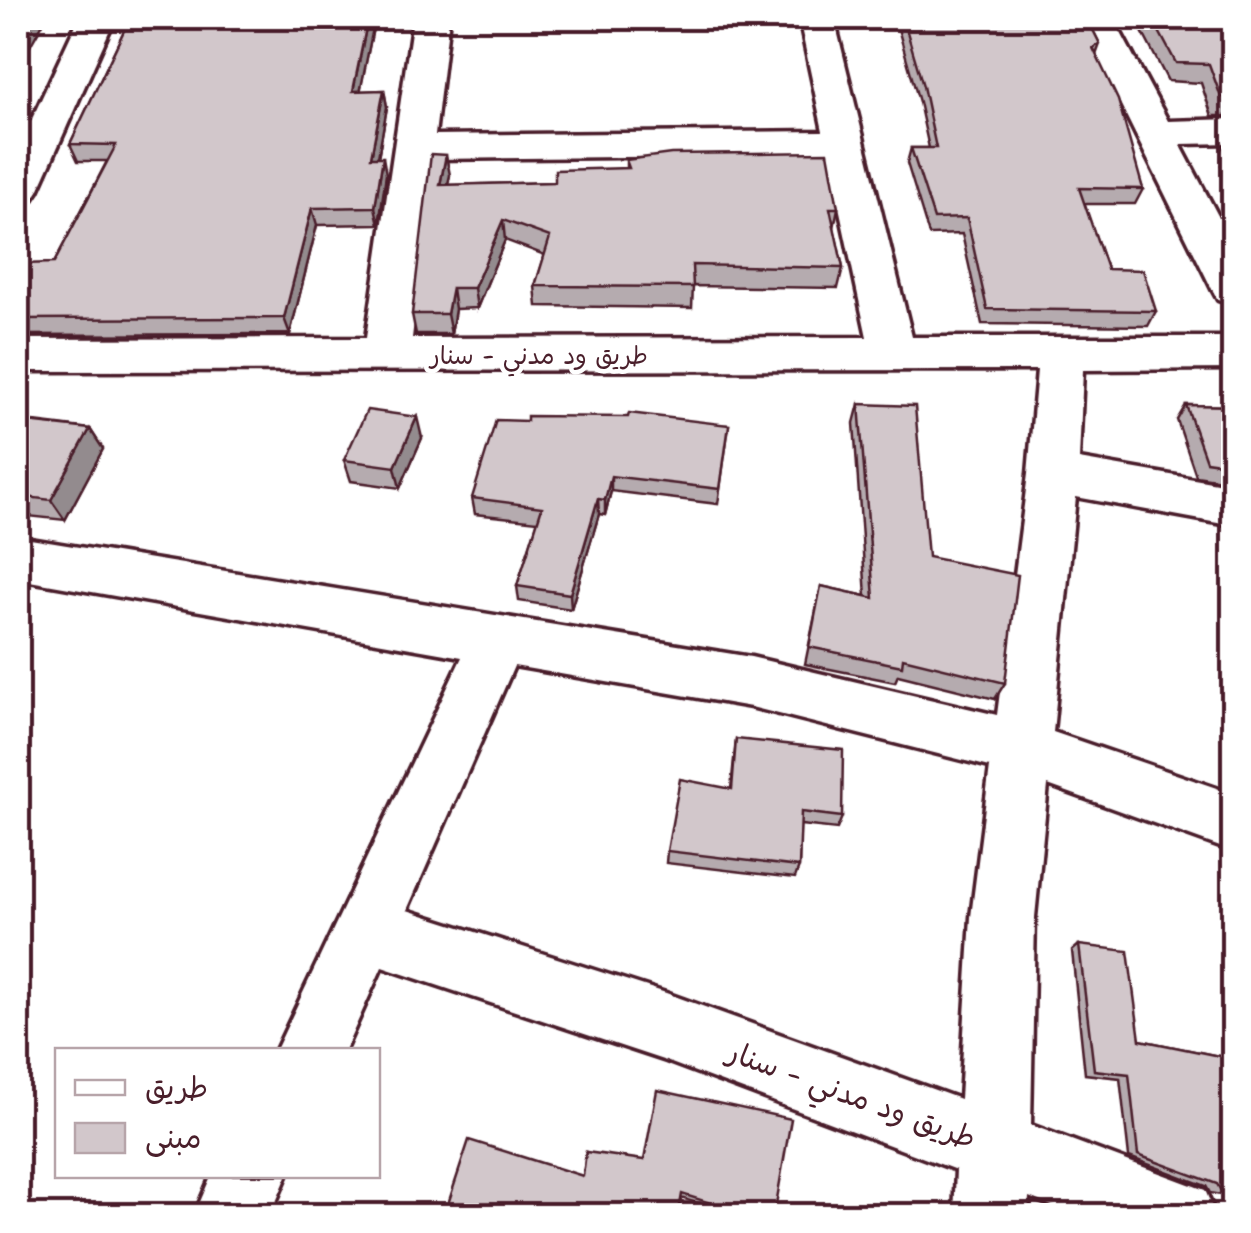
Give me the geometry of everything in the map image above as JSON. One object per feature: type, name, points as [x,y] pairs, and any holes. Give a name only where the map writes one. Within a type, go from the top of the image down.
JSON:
[{"type":"street","points":[[18,191],[97,18]]},
{"type":"street","points":[[386,356],[431,18]]},
{"type":"street","points":[[818,18],[894,354]]},
{"type":"street","points":[[1096,18],[1234,289]]},
{"type":"street","points":[[1154,133],[1234,130]]},
{"type":"street","points":[[414,148],[846,143]]},
{"type":"street","name":"طريق ود مدني - سنار","points":[[18,355],[1234,353]]},
{"type":"street","name":"طريق ود مدني - سنار","points":[[991,1216],[1003,917],[1053,474],[1061,356]]},
{"type":"street","points":[[1053,474],[1234,506]]},
{"type":"street","points":[[18,558],[751,682],[1021,748],[1234,823]]},
{"type":"street","points":[[311,1048],[498,639]]},
{"type":"street","name":"طريق ود مدني - سنار","points":[[368,930],[666,1027],[1179,1216]]},
{"type":"street","points":[[231,1216],[249,1178]]},
{"type":"building","points":[[130,18],[368,18],[353,91],[384,90],[371,157],[383,157],[375,207],[312,208],[284,318],[18,319],[22,264],[54,263],[116,145],[70,144]]},
{"type":"building","points":[[903,18],[1087,18],[1100,44],[1093,48],[1118,100],[1143,189],[1079,188],[1107,269],[1143,270],[1156,311],[987,309],[967,218],[934,219],[911,148],[936,148]]},
{"type":"building","points":[[1152,18],[1234,18],[1234,98],[1221,97],[1209,64],[1176,63]]},
{"type":"building","points":[[828,152],[838,208],[830,208],[843,268],[692,265],[693,287],[535,286],[550,237],[503,220],[474,288],[452,288],[447,314],[412,314],[431,154],[446,155],[440,185],[555,182],[555,170],[629,168],[626,160],[671,154]]},
{"type":"building","points":[[859,404],[915,406],[928,557],[1018,575],[1005,683],[903,658],[902,666],[809,647],[821,586],[874,598]]},
{"type":"building","points":[[1186,405],[1234,406],[1234,465],[1206,461]]},
{"type":"building","points":[[367,410],[417,417],[395,467],[344,460]]},
{"type":"building","points":[[629,413],[729,425],[720,489],[611,476],[605,500],[598,499],[570,594],[517,586],[542,507],[472,498],[496,420],[527,421],[527,416],[628,417]]},
{"type":"building","points":[[18,421],[90,429],[51,500],[18,496]]},
{"type":"building","points":[[736,739],[843,750],[842,817],[801,812],[799,867],[667,851],[680,779],[732,789]]},
{"type":"building","points":[[1079,945],[1128,951],[1140,1040],[1234,1059],[1234,1194],[1138,1155],[1129,1074],[1094,1070]]},
{"type":"building","points":[[657,1090],[791,1119],[774,1216],[752,1216],[682,1194],[678,1216],[444,1216],[469,1140],[583,1176],[586,1152],[644,1160]]}]
